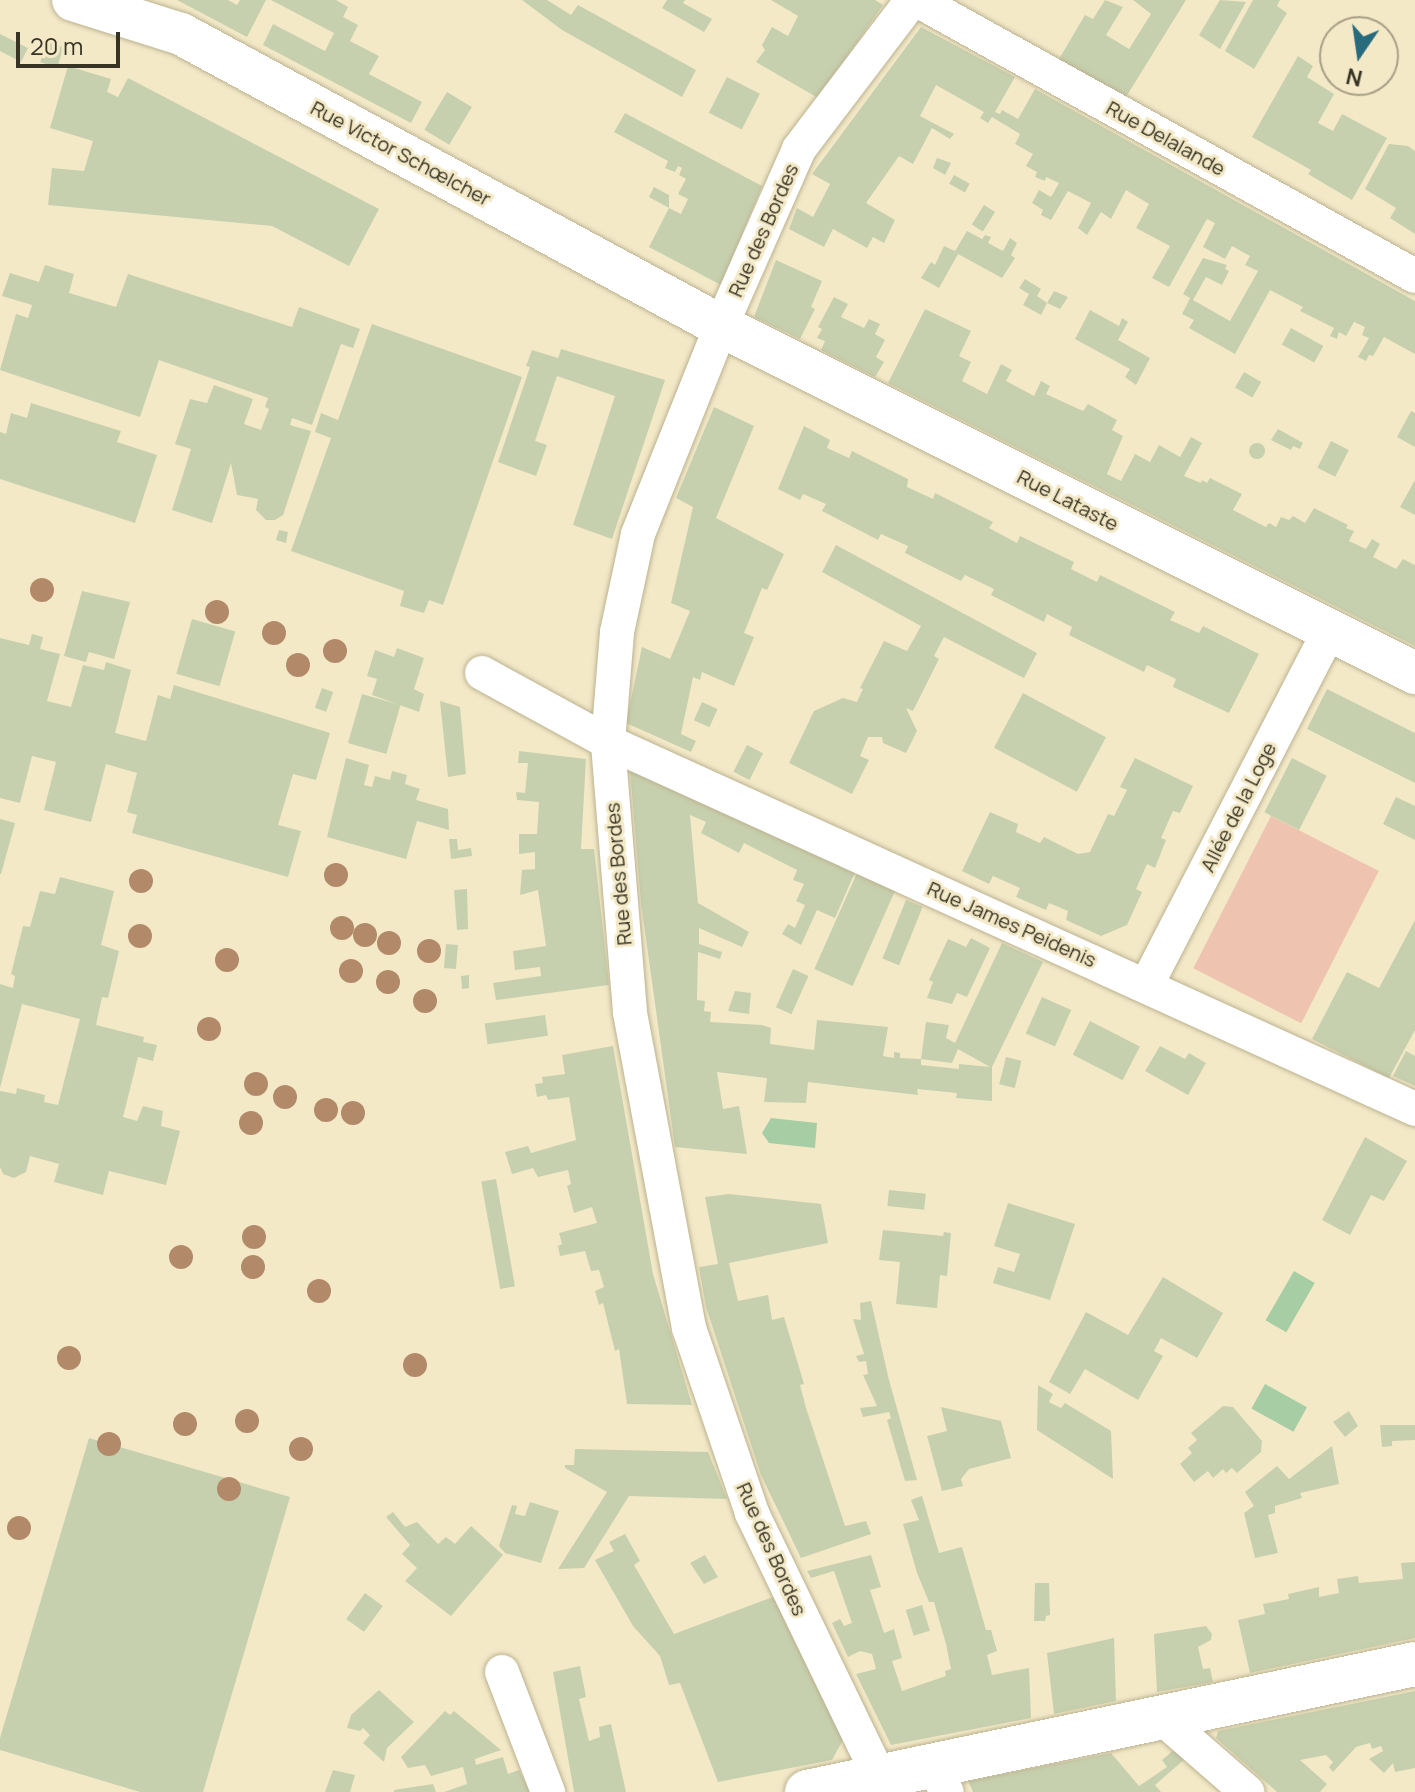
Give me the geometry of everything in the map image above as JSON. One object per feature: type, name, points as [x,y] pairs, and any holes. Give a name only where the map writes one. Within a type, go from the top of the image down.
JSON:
[{"type":"main road","points":[[807,1792],[879,1776],[940,1778],[1160,1716],[1415,1664]]},
{"type":"street","name":"Rue Victor Schœlcher","points":[[73,0],[181,34],[721,326]]},
{"type":"street","name":"Rue des Bordes","points":[[879,1776],[752,1513],[689,1328],[630,1012],[608,742],[617,632],[638,534],[721,326],[799,149],[914,0]]},
{"type":"street","name":"Rue Delalande","points":[[914,0],[1415,276]]},
{"type":"street","name":"Rue Lataste","points":[[721,326],[1415,673]]},
{"type":"street","name":"Allée de la Loge","points":[[1147,984],[1330,630]]},
{"type":"street","name":"Rue James Peidenis","points":[[482,673],[608,742],[1147,984],[1415,1109]]},
{"type":"street","points":[[502,1672],[548,1792]]},
{"type":"street","points":[[1160,1716],[1247,1792]]},
{"type":"shaded area","points":[[1271,816],[1379,871],[1301,1023],[1193,968]]},
{"type":"shaded area","points":[[771,1118],[817,1123],[815,1148],[769,1143],[762,1133]]},
{"type":"shaded area","points":[[1294,1271],[1315,1283],[1286,1332],[1266,1320]]},
{"type":"shaded area","points":[[1265,1384],[1307,1407],[1293,1432],[1251,1408]]},
{"type":"building","points":[[177,0],[228,0],[237,5],[240,0],[266,0],[247,37]]},
{"type":"building","points":[[271,0],[336,0],[348,7],[343,17],[358,25],[350,41],[379,56],[369,74],[422,102],[411,123],[263,45],[273,24],[325,51],[334,33]]},
{"type":"building","points":[[522,0],[547,0],[571,15],[578,5],[696,70],[682,97],[562,30]]},
{"type":"building","points":[[667,0],[685,0],[683,3],[712,19],[704,32],[662,8]]},
{"type":"building","points":[[771,0],[875,0],[883,5],[818,98],[756,62],[765,50],[762,45],[772,27],[788,36],[798,16]]},
{"type":"building","points":[[1105,0],[1123,7],[1106,35],[1129,49],[1151,14],[1133,0],[1186,0],[1126,97],[1059,59],[1085,15],[1093,19]]},
{"type":"building","points":[[1220,0],[1246,2],[1220,49],[1199,35]]},
{"type":"building","points":[[1253,0],[1280,0],[1277,6],[1287,13],[1254,69],[1225,51]]},
{"type":"building","points":[[921,27],[1015,77],[995,112],[1000,114],[1002,110],[1018,119],[1035,89],[1415,301],[1415,354],[1384,337],[1373,356],[1369,355],[1366,361],[1358,357],[1369,338],[1362,335],[1365,327],[1354,322],[1346,336],[1339,332],[1337,339],[1330,336],[1334,328],[1300,311],[1303,307],[1270,290],[1235,354],[1189,328],[1194,320],[1182,314],[1190,298],[1183,294],[1203,258],[1227,265],[1225,269],[1229,271],[1222,285],[1206,277],[1193,300],[1230,321],[1258,271],[1245,265],[1250,256],[1232,246],[1225,259],[1203,247],[1215,223],[1207,219],[1169,287],[1152,278],[1170,246],[1136,228],[1149,204],[1126,190],[1111,219],[1101,212],[1087,235],[1078,228],[1091,203],[1068,191],[1051,220],[1041,215],[1043,210],[1032,203],[1039,190],[1051,197],[1059,183],[1046,177],[1045,181],[1035,177],[1037,172],[1026,166],[1033,154],[1015,144],[1020,134],[992,117],[988,123],[980,118],[984,112],[936,85],[920,116],[954,134],[950,139],[932,128],[913,164],[899,156],[866,203],[895,220],[884,243],[873,237],[867,248],[833,229],[824,247],[789,229],[797,208],[813,217],[830,184],[812,174]]},
{"type":"building","points":[[0,34],[28,48],[21,62],[0,51]]},
{"type":"building","points":[[46,42],[63,47],[58,67],[40,62]]},
{"type":"building","points":[[1298,56],[1313,66],[1307,77],[1319,85],[1319,96],[1333,96],[1318,123],[1333,131],[1342,114],[1387,138],[1352,200],[1308,174],[1311,170],[1252,137]]},
{"type":"building","points":[[68,66],[111,79],[107,92],[118,97],[128,78],[379,209],[349,266],[272,226],[48,205],[52,168],[84,171],[93,141],[50,128]]},
{"type":"building","points":[[727,77],[760,94],[742,129],[709,113]]},
{"type":"building","points":[[447,92],[472,107],[449,145],[424,130]]},
{"type":"building","points":[[625,113],[762,186],[721,285],[649,247],[669,208],[681,214],[688,199],[678,194],[686,179],[679,175],[682,168],[678,166],[675,172],[665,168],[668,161],[614,132]]},
{"type":"building","points":[[1389,144],[1408,146],[1415,151],[1415,234],[1390,218],[1396,208],[1365,189]]},
{"type":"building","points":[[937,158],[951,163],[945,175],[933,168]]},
{"type":"building","points":[[954,175],[970,184],[965,192],[949,184]]},
{"type":"building","points":[[654,187],[669,195],[669,208],[649,197]]},
{"type":"building","points":[[984,205],[995,212],[983,231],[972,225]]},
{"type":"building","points":[[967,231],[982,239],[985,235],[991,237],[988,243],[1003,251],[1010,238],[1017,243],[1011,255],[1015,258],[1002,278],[958,254],[939,288],[921,278],[931,262],[935,265],[944,246],[955,251]]},
{"type":"building","points":[[776,260],[822,281],[811,307],[815,309],[800,339],[754,317]]},
{"type":"building","points":[[45,265],[74,274],[69,293],[116,307],[128,274],[292,327],[299,307],[360,329],[353,348],[341,344],[312,425],[292,418],[290,425],[311,431],[283,515],[275,520],[266,520],[256,510],[258,499],[237,495],[231,463],[212,523],[172,510],[191,449],[175,444],[190,399],[207,403],[214,385],[253,399],[244,424],[261,430],[269,409],[265,407],[268,398],[159,360],[140,417],[0,370],[16,314],[28,318],[32,305],[2,296],[10,273],[39,282]]},
{"type":"building","points":[[1025,279],[1041,289],[1037,296],[1047,303],[1041,315],[1023,305],[1029,294],[1019,288]]},
{"type":"building","points":[[1054,291],[1068,297],[1060,309],[1047,303]]},
{"type":"building","points":[[834,297],[848,304],[841,317],[864,328],[869,319],[880,324],[875,334],[885,340],[876,357],[884,362],[875,377],[821,350],[825,341],[817,338],[822,329],[818,327]]},
{"type":"building","points":[[925,309],[971,331],[959,356],[971,362],[962,381],[987,394],[1001,364],[1012,370],[1006,381],[1034,396],[1041,381],[1050,386],[1046,394],[1083,411],[1088,404],[1117,420],[1112,430],[1123,436],[1107,474],[1121,481],[1135,454],[1150,462],[1159,445],[1180,457],[1191,437],[1202,443],[1184,476],[1201,483],[1202,480],[1207,483],[1210,478],[1242,494],[1233,510],[1266,527],[1269,523],[1276,527],[1281,517],[1289,520],[1293,516],[1305,523],[1314,508],[1348,525],[1346,528],[1354,531],[1349,541],[1366,549],[1372,539],[1380,544],[1373,557],[1396,569],[1403,559],[1415,565],[1415,646],[888,383]]},
{"type":"building","points":[[1090,310],[1119,326],[1122,318],[1128,322],[1118,340],[1150,358],[1136,385],[1125,377],[1130,369],[1075,339]]},
{"type":"building","points":[[372,324],[522,377],[443,605],[429,600],[424,613],[400,606],[404,591],[291,551],[331,438],[315,432],[321,413],[338,420]]},
{"type":"building","points":[[1291,328],[1323,346],[1314,363],[1282,345]]},
{"type":"building","points":[[561,349],[665,380],[612,539],[573,525],[615,396],[557,376],[535,441],[547,445],[536,476],[498,462],[530,367],[526,366],[532,350],[558,358]]},
{"type":"building","points":[[1244,372],[1261,382],[1252,398],[1235,388]]},
{"type":"building","points":[[31,403],[121,431],[117,442],[157,455],[135,523],[0,479],[0,432],[6,434],[11,413],[27,418]]},
{"type":"building","points":[[714,407],[754,426],[716,518],[784,554],[767,590],[762,588],[744,633],[754,637],[734,686],[702,672],[700,680],[693,677],[681,734],[696,741],[691,752],[626,723],[642,647],[670,659],[690,611],[671,603],[693,507],[676,498]]},
{"type":"building","points":[[1411,411],[1415,413],[1415,447],[1397,437]]},
{"type":"building","points":[[804,426],[830,440],[827,448],[849,458],[852,451],[908,479],[907,487],[933,499],[935,493],[993,522],[989,528],[1017,543],[1020,536],[1074,562],[1071,569],[1097,582],[1100,575],[1175,612],[1170,620],[1199,633],[1203,626],[1259,654],[1229,713],[1173,687],[1176,679],[1147,665],[1144,672],[1069,635],[1072,627],[1047,614],[1044,622],[991,595],[994,589],[965,575],[961,581],[905,553],[908,546],[881,534],[878,540],[822,511],[826,504],[803,494],[800,500],[778,489]]},
{"type":"building","points":[[1278,429],[1303,443],[1300,449],[1293,446],[1291,450],[1271,440]]},
{"type":"building","points":[[1331,441],[1349,450],[1335,477],[1317,468]]},
{"type":"building","points":[[1254,443],[1260,443],[1265,451],[1263,457],[1254,459],[1249,454],[1249,448]]},
{"type":"building","points":[[1415,480],[1415,515],[1400,507]]},
{"type":"building","points":[[279,530],[288,532],[286,543],[276,540]]},
{"type":"building","points":[[836,545],[1037,653],[1024,678],[944,637],[934,656],[939,659],[913,711],[906,708],[917,731],[906,753],[883,743],[882,737],[868,737],[860,756],[869,760],[852,794],[789,763],[814,711],[843,698],[857,702],[863,689],[860,688],[884,641],[907,651],[921,626],[822,572]]},
{"type":"building","points":[[82,591],[130,602],[114,659],[89,652],[86,662],[64,656]]},
{"type":"building","points":[[192,619],[235,631],[220,686],[176,674]]},
{"type":"building","points":[[32,634],[43,637],[40,649],[60,654],[47,701],[71,707],[83,665],[104,670],[106,662],[131,670],[115,733],[146,741],[158,695],[170,699],[174,685],[330,733],[316,780],[293,774],[278,825],[301,831],[288,877],[132,833],[137,815],[127,812],[137,773],[106,764],[91,822],[44,810],[56,762],[32,756],[20,803],[0,798],[0,638],[29,645]]},
{"type":"building","points":[[397,648],[424,658],[414,689],[424,694],[419,712],[372,695],[377,679],[367,676],[375,650],[394,657]]},
{"type":"building","points":[[322,688],[333,692],[326,712],[315,708]]},
{"type":"building","points":[[1327,689],[1415,733],[1415,783],[1307,729]]},
{"type":"building","points":[[1023,693],[1106,737],[1077,792],[994,748]]},
{"type":"building","points":[[362,694],[400,705],[386,754],[348,743]]},
{"type":"building","points":[[440,701],[460,707],[466,774],[448,777]]},
{"type":"building","points":[[702,702],[718,709],[709,727],[694,720]]},
{"type":"building","points":[[747,745],[763,753],[749,780],[733,772]]},
{"type":"building","points":[[519,751],[586,759],[581,849],[594,849],[609,985],[496,1000],[493,983],[541,976],[540,967],[515,970],[513,951],[546,946],[538,890],[520,895],[522,870],[535,869],[535,852],[519,854],[519,834],[537,834],[539,802],[517,800],[516,792],[525,793],[528,763],[518,763]]},
{"type":"building","points":[[346,758],[369,765],[364,785],[372,787],[375,776],[390,780],[392,771],[407,775],[405,784],[420,789],[416,800],[448,809],[449,830],[417,821],[406,859],[327,837]]},
{"type":"building","points":[[1135,758],[1193,786],[1180,813],[1173,811],[1161,838],[1166,840],[1155,868],[1147,864],[1136,889],[1142,892],[1127,925],[1101,936],[1066,920],[1068,911],[1049,903],[1046,910],[1016,897],[1020,888],[993,876],[989,884],[962,871],[990,812],[1018,824],[1016,832],[1040,843],[1044,837],[1078,854],[1090,852],[1108,814],[1114,816],[1127,790],[1120,787]]},
{"type":"building","points":[[1292,758],[1327,776],[1299,830],[1264,812]]},
{"type":"building","points":[[630,769],[855,872],[835,918],[817,910],[801,945],[782,934],[788,924],[795,928],[805,905],[796,901],[804,884],[793,880],[797,870],[744,843],[739,853],[701,833],[706,822],[690,815],[698,903],[749,932],[742,947],[699,928],[699,944],[722,952],[720,959],[698,952],[697,1000],[705,1001],[704,1011],[711,1012],[710,1022],[762,1025],[771,1028],[770,1044],[814,1050],[817,1020],[888,1027],[883,1056],[894,1058],[894,1052],[900,1053],[900,1058],[921,1059],[926,1022],[949,1025],[946,1038],[955,1043],[1002,943],[1043,962],[992,1067],[992,1101],[956,1098],[957,1093],[917,1089],[918,1095],[808,1082],[806,1103],[764,1102],[767,1078],[717,1072],[723,1109],[739,1106],[747,1154],[675,1147],[641,903]],"holes":[[[958,1049],[990,1067],[959,1064],[959,1069],[921,1065],[921,1059],[952,1063]]]},
{"type":"building","points":[[1396,797],[1415,806],[1415,840],[1383,824]]},
{"type":"building","points":[[0,819],[15,823],[1,874],[0,874]]},
{"type":"building","points":[[449,839],[457,839],[458,850],[471,848],[472,856],[451,859]]},
{"type":"building","points":[[857,873],[895,890],[853,986],[814,969]]},
{"type":"building","points":[[60,877],[114,891],[101,945],[119,951],[108,998],[102,997],[96,1025],[144,1037],[143,1042],[157,1045],[153,1061],[138,1057],[123,1117],[137,1121],[143,1106],[163,1111],[161,1126],[180,1131],[166,1185],[109,1171],[103,1195],[54,1182],[59,1164],[30,1156],[26,1172],[14,1178],[3,1174],[0,1167],[0,1091],[16,1094],[17,1088],[45,1095],[44,1102],[58,1105],[80,1019],[22,1004],[0,1088],[0,984],[13,988],[15,976],[11,974],[23,926],[30,927],[40,891],[55,894]]},
{"type":"building","points":[[467,889],[468,929],[457,930],[454,890]]},
{"type":"building","points":[[906,900],[923,907],[899,965],[882,958]]},
{"type":"building","points":[[1415,920],[1415,1030],[1389,1078],[1312,1039],[1347,972],[1379,988]]},
{"type":"building","points":[[971,938],[990,948],[967,997],[957,993],[952,1004],[927,998],[933,982],[929,980],[948,939],[966,947]]},
{"type":"building","points":[[446,944],[458,945],[456,969],[444,968]]},
{"type":"building","points":[[793,969],[809,976],[791,1014],[776,1007]]},
{"type":"building","points":[[469,975],[469,988],[462,989],[461,976]]},
{"type":"building","points":[[735,991],[751,993],[749,1014],[728,1011]]},
{"type":"building","points":[[1042,997],[1071,1010],[1055,1047],[1026,1034]]},
{"type":"building","points":[[545,1015],[548,1036],[488,1044],[485,1023]]},
{"type":"building","points":[[1090,1021],[1140,1046],[1123,1080],[1073,1055]]},
{"type":"building","points":[[613,1046],[653,1274],[692,1405],[627,1404],[619,1349],[615,1351],[603,1303],[599,1305],[595,1291],[604,1287],[599,1270],[591,1271],[585,1251],[560,1256],[558,1246],[562,1244],[559,1233],[597,1223],[592,1207],[574,1213],[567,1186],[571,1184],[568,1170],[538,1177],[533,1168],[512,1174],[505,1152],[528,1146],[531,1153],[576,1140],[569,1097],[548,1100],[546,1095],[537,1097],[535,1084],[543,1083],[542,1077],[565,1074],[562,1055]]},
{"type":"building","points":[[1160,1046],[1185,1059],[1189,1053],[1206,1063],[1188,1095],[1145,1071]]},
{"type":"building","points":[[1406,1051],[1415,1056],[1415,1086],[1393,1076]]},
{"type":"building","points":[[1006,1057],[1022,1061],[1015,1088],[999,1084]]},
{"type":"building","points":[[1365,1137],[1407,1161],[1384,1201],[1371,1195],[1350,1235],[1322,1220]]},
{"type":"building","points":[[496,1179],[515,1286],[500,1289],[481,1182]]},
{"type":"building","points":[[889,1190],[926,1194],[924,1210],[887,1206]]},
{"type":"building","points":[[729,1194],[821,1204],[828,1243],[729,1263],[738,1301],[768,1295],[772,1320],[784,1317],[804,1384],[800,1385],[806,1408],[845,1526],[866,1521],[871,1534],[801,1558],[761,1475],[706,1307],[699,1267],[718,1264],[705,1197]]},
{"type":"building","points":[[1008,1203],[1075,1224],[1050,1300],[993,1283],[998,1267],[1014,1272],[1020,1254],[994,1246]]},
{"type":"building","points":[[883,1230],[943,1236],[944,1232],[951,1233],[947,1276],[940,1275],[937,1308],[896,1304],[900,1262],[879,1260]]},
{"type":"building","points":[[1163,1277],[1223,1313],[1197,1358],[1161,1338],[1154,1351],[1163,1356],[1138,1400],[1085,1369],[1070,1394],[1049,1382],[1086,1312],[1128,1335]]},
{"type":"building","points":[[871,1301],[917,1480],[905,1481],[887,1420],[891,1418],[889,1412],[863,1417],[860,1408],[877,1406],[863,1375],[868,1374],[866,1361],[859,1362],[856,1356],[864,1354],[853,1319],[861,1320],[860,1303]]},
{"type":"building","points":[[1038,1385],[1053,1394],[1049,1402],[1061,1408],[1065,1403],[1111,1431],[1113,1479],[1037,1430]]},
{"type":"building","points":[[1223,1406],[1233,1407],[1262,1441],[1261,1452],[1237,1473],[1232,1468],[1226,1473],[1223,1469],[1213,1478],[1208,1471],[1194,1482],[1180,1464],[1192,1453],[1188,1448],[1197,1440],[1191,1433]]},
{"type":"building","points":[[941,1407],[1001,1421],[1011,1458],[969,1469],[961,1479],[963,1486],[942,1491],[927,1436],[947,1431]]},
{"type":"building","points":[[1349,1411],[1358,1426],[1345,1437],[1333,1422]]},
{"type":"building","points":[[1380,1425],[1415,1425],[1415,1440],[1392,1441],[1392,1446],[1382,1447]]},
{"type":"building","points":[[89,1438],[290,1497],[203,1792],[140,1792],[0,1750],[0,1738]]},
{"type":"building","points":[[1332,1446],[1339,1484],[1300,1493],[1302,1498],[1275,1506],[1275,1513],[1268,1515],[1278,1553],[1255,1558],[1244,1513],[1254,1506],[1245,1492],[1277,1466],[1289,1479]]},
{"type":"building","points":[[575,1449],[708,1452],[727,1499],[629,1496],[584,1568],[558,1569],[607,1492],[565,1468],[565,1465],[574,1465]]},
{"type":"building","points":[[922,1496],[939,1553],[962,1547],[986,1630],[991,1630],[997,1651],[987,1655],[992,1675],[1029,1668],[1031,1718],[891,1745],[856,1674],[876,1669],[872,1654],[860,1651],[848,1657],[832,1623],[840,1619],[844,1626],[852,1623],[834,1571],[811,1578],[807,1571],[871,1555],[881,1587],[870,1590],[884,1633],[894,1629],[902,1658],[892,1661],[902,1691],[946,1676],[945,1671],[951,1669],[946,1644],[934,1602],[929,1602],[917,1573],[903,1524],[919,1520],[911,1500]]},
{"type":"building","points":[[530,1502],[559,1511],[541,1563],[505,1553],[499,1546],[512,1505],[517,1506],[515,1514],[525,1516]]},
{"type":"building","points":[[393,1512],[405,1527],[417,1522],[438,1544],[446,1537],[455,1544],[471,1526],[503,1555],[451,1616],[405,1581],[417,1568],[402,1554],[410,1545],[386,1517]]},
{"type":"building","points":[[625,1534],[640,1561],[634,1565],[674,1634],[773,1597],[843,1740],[832,1760],[718,1782],[680,1683],[669,1685],[660,1656],[633,1626],[595,1560],[614,1551],[609,1542]]},
{"type":"building","points":[[705,1555],[718,1577],[704,1584],[690,1563]]},
{"type":"building","points":[[1415,1562],[1415,1638],[1250,1673],[1238,1620],[1265,1614],[1263,1604],[1289,1599],[1288,1594],[1319,1587],[1319,1597],[1339,1593],[1337,1579],[1358,1576],[1359,1583],[1403,1579],[1401,1563]]},
{"type":"building","points":[[1035,1583],[1049,1583],[1050,1615],[1046,1616],[1045,1621],[1034,1621]]},
{"type":"building","points":[[365,1593],[383,1606],[364,1632],[346,1619]]},
{"type":"building","points":[[922,1605],[930,1631],[914,1636],[906,1610]]},
{"type":"building","points":[[1206,1626],[1212,1634],[1211,1640],[1198,1647],[1203,1669],[1210,1668],[1213,1682],[1157,1692],[1154,1634]]},
{"type":"building","points":[[1114,1638],[1116,1701],[1054,1714],[1047,1653]]},
{"type":"building","points":[[580,1666],[586,1697],[579,1699],[589,1741],[600,1737],[599,1727],[611,1724],[626,1792],[574,1792],[553,1672]]},
{"type":"building","points":[[379,1690],[414,1722],[387,1748],[384,1762],[363,1743],[370,1735],[363,1728],[360,1731],[347,1728],[351,1715]]},
{"type":"building","points":[[1415,1691],[1415,1768],[1395,1772],[1393,1763],[1384,1773],[1369,1759],[1383,1751],[1381,1746],[1372,1749],[1370,1743],[1356,1747],[1333,1772],[1329,1767],[1333,1762],[1326,1755],[1300,1760],[1327,1784],[1320,1792],[1277,1792],[1216,1738],[1218,1731]]},
{"type":"building","points":[[445,1711],[450,1715],[454,1711],[501,1750],[475,1759],[476,1765],[503,1757],[508,1774],[519,1770],[530,1792],[444,1792],[467,1784],[463,1767],[431,1776],[425,1765],[408,1768],[401,1757]]},
{"type":"building","points":[[1175,1749],[1186,1758],[1155,1785],[1161,1792],[973,1792],[968,1781],[1111,1753],[1139,1786],[1167,1767],[1162,1760]]},
{"type":"building","points":[[333,1770],[355,1775],[350,1792],[325,1792]]},
{"type":"building","points":[[433,1784],[436,1792],[394,1792],[394,1790]]}]
